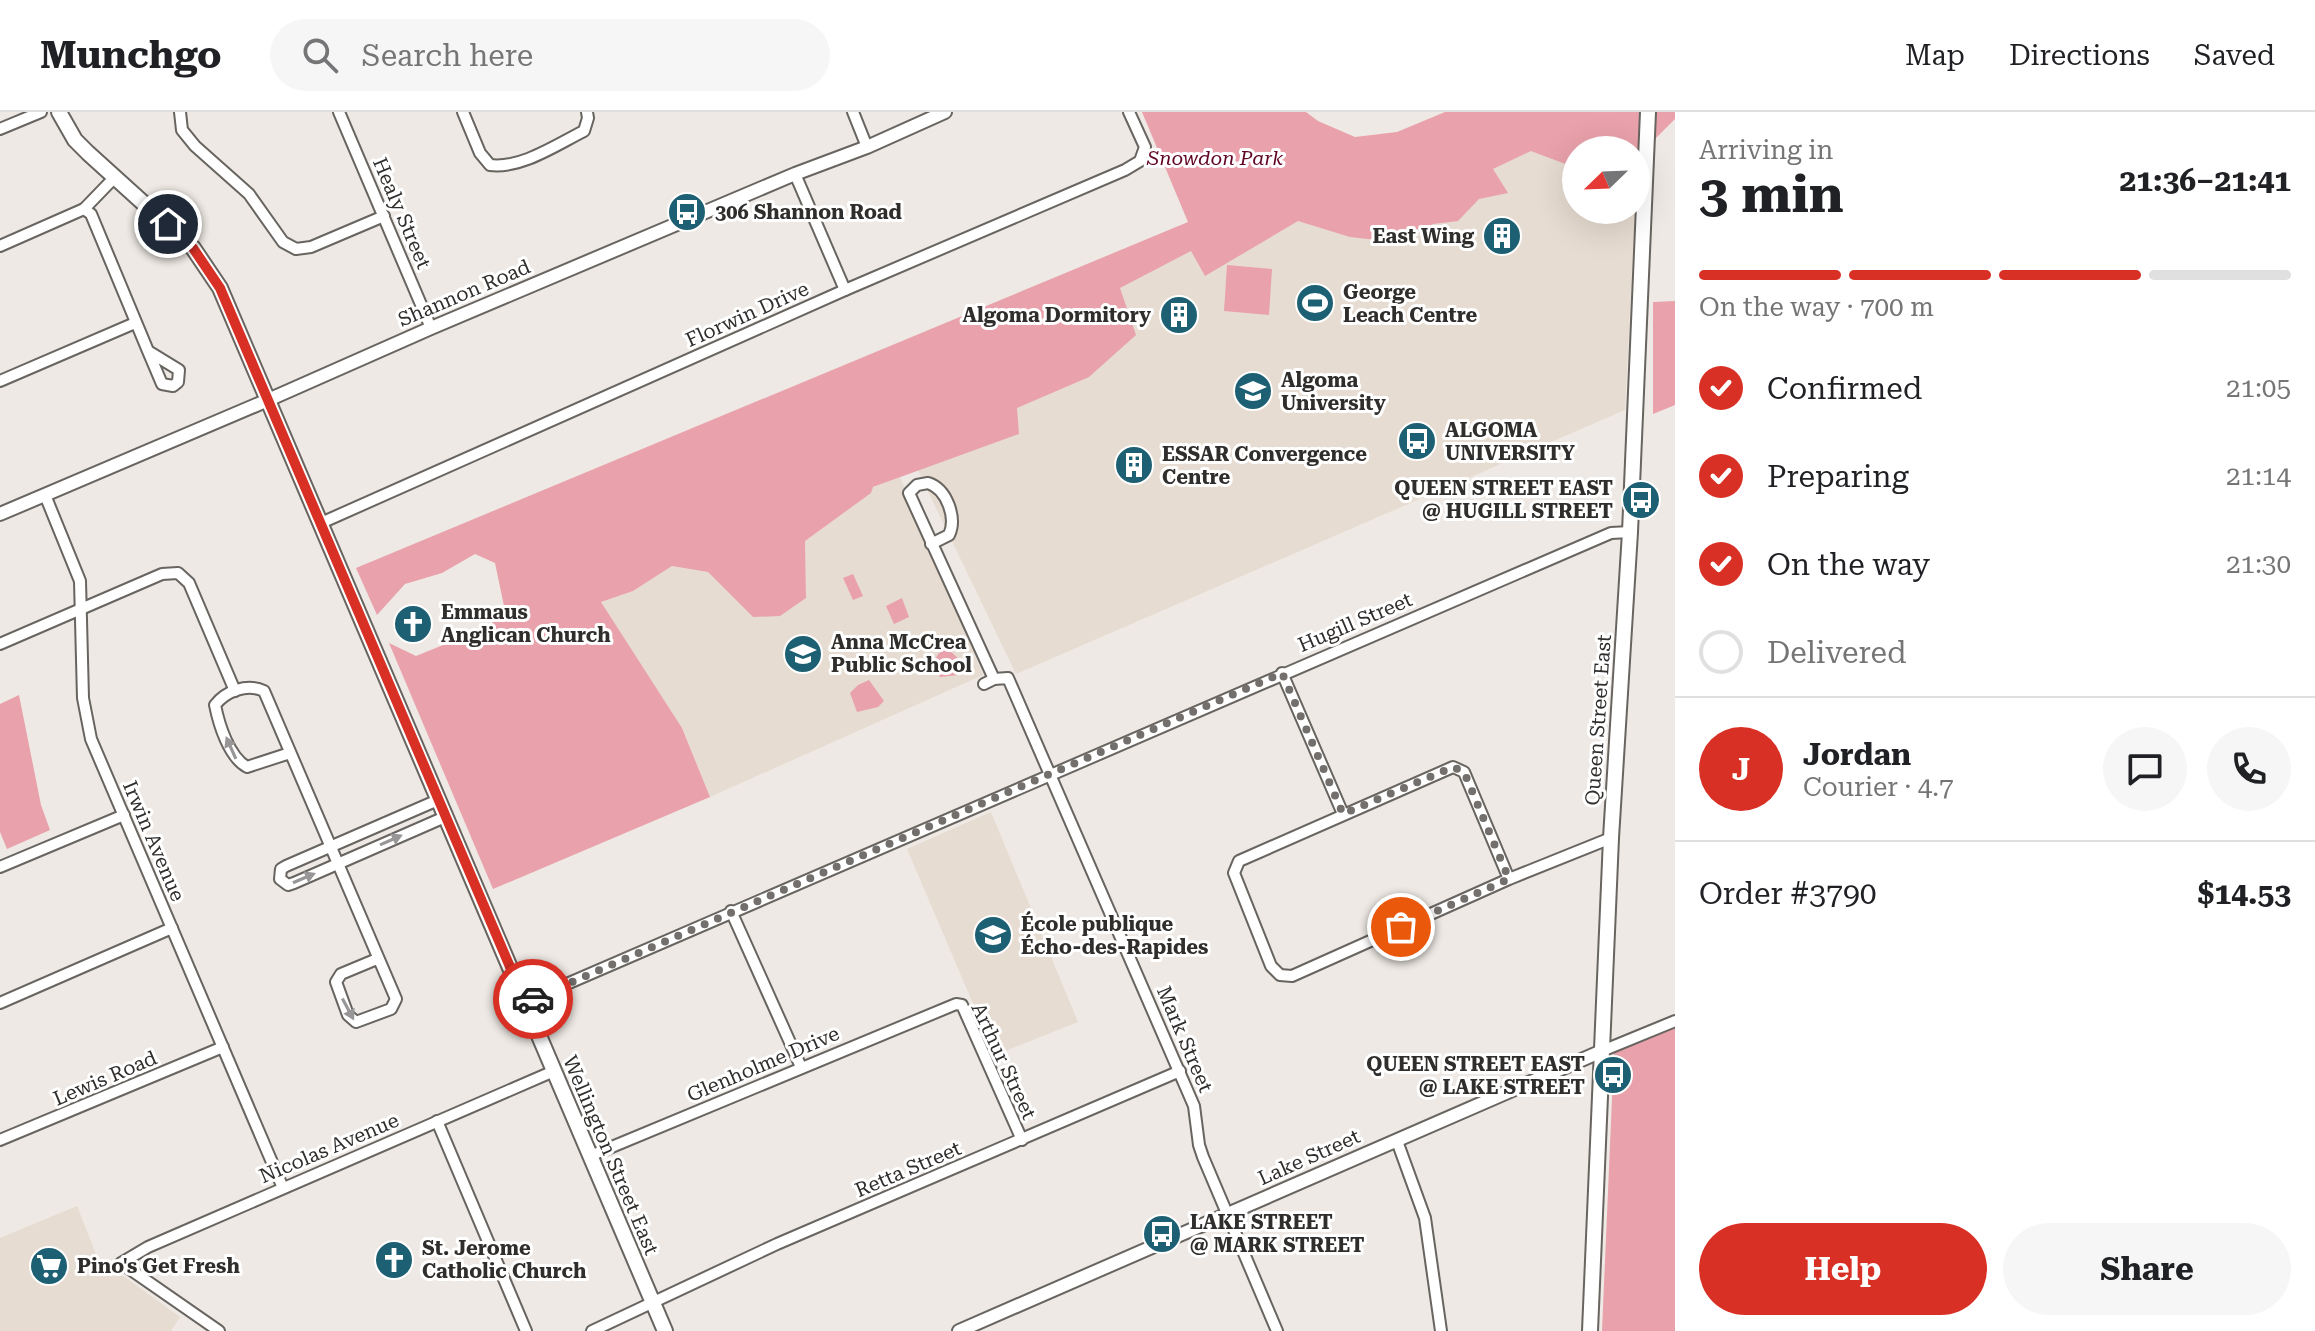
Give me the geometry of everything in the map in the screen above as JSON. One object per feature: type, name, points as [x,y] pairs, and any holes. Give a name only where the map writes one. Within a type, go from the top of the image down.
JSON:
[{"type":"main road","name":"Wellington Street East","points":[[59,112],[75,140],[193,248],[220,288],[665,1331]]},
{"type":"main road","name":"Queen Street East","points":[[1590,1331],[1611,838],[1630,532],[1648,112]]},
{"type":"street","points":[[0,129],[41,112]]},
{"type":"street","points":[[180,112],[182,130],[195,146],[249,194],[283,242],[296,249],[311,247],[384,216]]},
{"type":"street","name":"Healy Street","points":[[339,112],[431,328]]},
{"type":"street","points":[[463,112],[480,153],[490,165],[502,167],[584,131],[587,112]]},
{"type":"street","points":[[853,112],[867,147]]},
{"type":"street","name":"Shannon Road","points":[[0,514],[431,328],[945,112]]},
{"type":"street","name":"Florwin Drive","points":[[321,523],[845,290],[1125,170],[1140,161],[1145,147],[1129,112]]},
{"type":"street","points":[[795,174],[845,290]]},
{"type":"street","points":[[0,246],[84,209],[114,178]]},
{"type":"street","points":[[84,209],[91,214],[148,351]]},
{"type":"street","points":[[0,381],[135,323]]},
{"type":"street","points":[[928,483],[941,491],[953,523],[949,535],[931,544],[909,493],[917,485],[928,483]]},
{"type":"street","name":"Irwin Avenue","points":[[45,495],[80,581],[83,698],[91,739],[283,1188]]},
{"type":"street","name":"Hugill Street","points":[[525,1002],[1611,533],[1630,532]]},
{"type":"street","name":"Mark Street","points":[[931,544],[989,681],[1008,678],[1180,1071],[1194,1106],[1199,1145],[1277,1331]]},
{"type":"street","points":[[0,644],[162,574],[178,573],[189,583],[235,691]]},
{"type":"street","points":[[1282,673],[1343,814]]},
{"type":"street","points":[[290,753],[247,767],[237,762],[217,717],[215,705],[222,697],[235,691],[254,686],[264,691],[396,999],[391,1009],[356,1022],[348,1015],[336,982],[341,974],[377,959]]},
{"type":"street","points":[[1509,879],[1464,772],[1453,767],[1239,861],[1234,873],[1271,966],[1280,975],[1292,976],[1509,879],[1611,838]]},
{"type":"street","points":[[438,800],[286,866],[279,875],[280,879],[288,885],[445,817]]},
{"type":"street","points":[[0,867],[124,815]]},
{"type":"street","points":[[731,911],[801,1067]]},
{"type":"street","points":[[0,1003],[172,928]]},
{"type":"street","name":"Glenholme Drive","points":[[590,1156],[742,1095],[950,1004]]},
{"type":"street","name":"Arthur Street","points":[[950,1004],[962,1005],[1022,1140]]},
{"type":"street","name":"Lake Street","points":[[963,1330],[1675,1021]]},
{"type":"street","name":"Lewis Road","points":[[0,1140],[223,1047]]},
{"type":"street","name":"Nicolas Avenue","points":[[219,1331],[121,1263],[148,1247],[554,1071]]},
{"type":"street","name":"Retta Street","points":[[592,1331],[777,1244],[1180,1071]]},
{"type":"street","points":[[437,1121],[526,1331]]},
{"type":"street","points":[[1397,1141],[1425,1218],[1441,1331]]},
{"type":"shaded area","name":"Algoma University","points":[[1640,112],[1639,136],[1562,136],[1562,224],[1634,224],[1625,410],[1016,674],[870,371],[1164,249]]},
{"type":"shaded area","name":"Anna McCrea Public School","points":[[900,477],[983,675],[710,797],[682,728],[601,602],[633,591],[672,566],[708,572],[753,617],[806,598],[805,541],[871,493],[872,488]]},
{"type":"shaded area","name":"École publique Écho-des-Rapides","points":[[991,812],[1078,1022],[995,1055],[907,849]]},
{"type":"shaded area","points":[[77,1206],[97,1257],[180,1317],[171,1331],[0,1331],[0,1238]]},
{"type":"green space","name":"Snowdon Park","points":[[1142,112],[1306,112],[1318,121],[1355,137],[1397,132],[1445,112],[1675,112],[1675,119],[1650,144],[1650,136],[1562,136],[1562,163],[1531,151],[1493,169],[1508,193],[1479,199],[1458,221],[1433,224],[1395,242],[1350,237],[1298,221],[1205,276],[1191,251],[1120,288],[1136,335],[1089,377],[1017,408],[1019,434],[873,487],[871,493],[805,541],[806,598],[780,616],[753,617],[708,572],[672,566],[633,591],[601,602],[682,728],[710,797],[493,889],[389,643],[416,656],[490,626],[504,606],[495,563],[475,554],[442,573],[405,584],[377,615],[356,568],[1188,222]]},
{"type":"green space","points":[[1227,265],[1272,269],[1269,315],[1224,311]]},
{"type":"green space","points":[[1675,301],[1675,405],[1653,414],[1653,302]]},
{"type":"green space","points":[[853,574],[863,596],[853,600],[843,578]]},
{"type":"green space","points":[[902,598],[909,617],[894,624],[886,606]]},
{"type":"green space","points":[[947,648],[961,661],[964,671],[958,675],[940,677],[933,662]]},
{"type":"green space","points":[[869,680],[884,701],[878,707],[857,712],[850,693]]},
{"type":"green space","points":[[19,695],[41,805],[50,830],[7,849],[0,832],[0,704]]},
{"type":"green space","points":[[1675,1024],[1675,1331],[1602,1331],[1614,1052]]},
{"type":"way so far","points":[[533,999],[1282,673],[1343,814],[1453,767],[1464,772],[1509,879],[1401,927]]},
{"type":"place","name":"306 Shannon Road","points":[[687,212]]},
{"type":"place","name":"East Wing","points":[[1502,236]]},
{"type":"place","name":"George Leach Centre","points":[[1315,303]]},
{"type":"place","name":"Algoma Dormitory","points":[[1179,315]]},
{"type":"place","name":"Algoma University","points":[[1253,391]]},
{"type":"place","name":"ALGOMA UNIVERSITY","points":[[1417,441]]},
{"type":"place","name":"ESSAR Convergence Centre","points":[[1134,465]]},
{"type":"place","name":"QUEEN STREET EAST @ HUGILL STREET","points":[[1641,500]]},
{"type":"place","name":"Emmaus Anglican Church","points":[[413,624]]},
{"type":"place","name":"Anna McCrea Public School","points":[[803,654]]},
{"type":"place","name":"École publique Écho-des-Rapides","points":[[993,935]]},
{"type":"place","name":"QUEEN STREET EAST @ LAKE STREET","points":[[1613,1075]]},
{"type":"place","name":"LAKE STREET @ MARK STREET","points":[[1162,1234]]},
{"type":"place","name":"St. Jerome Catholic Church","points":[[394,1260]]},
{"type":"place","name":"Pino's Get Fresh","points":[[49,1266]]},
{"type":"route","points":[[168,224],[193,248],[220,288],[525,1002],[533,999]]}]
